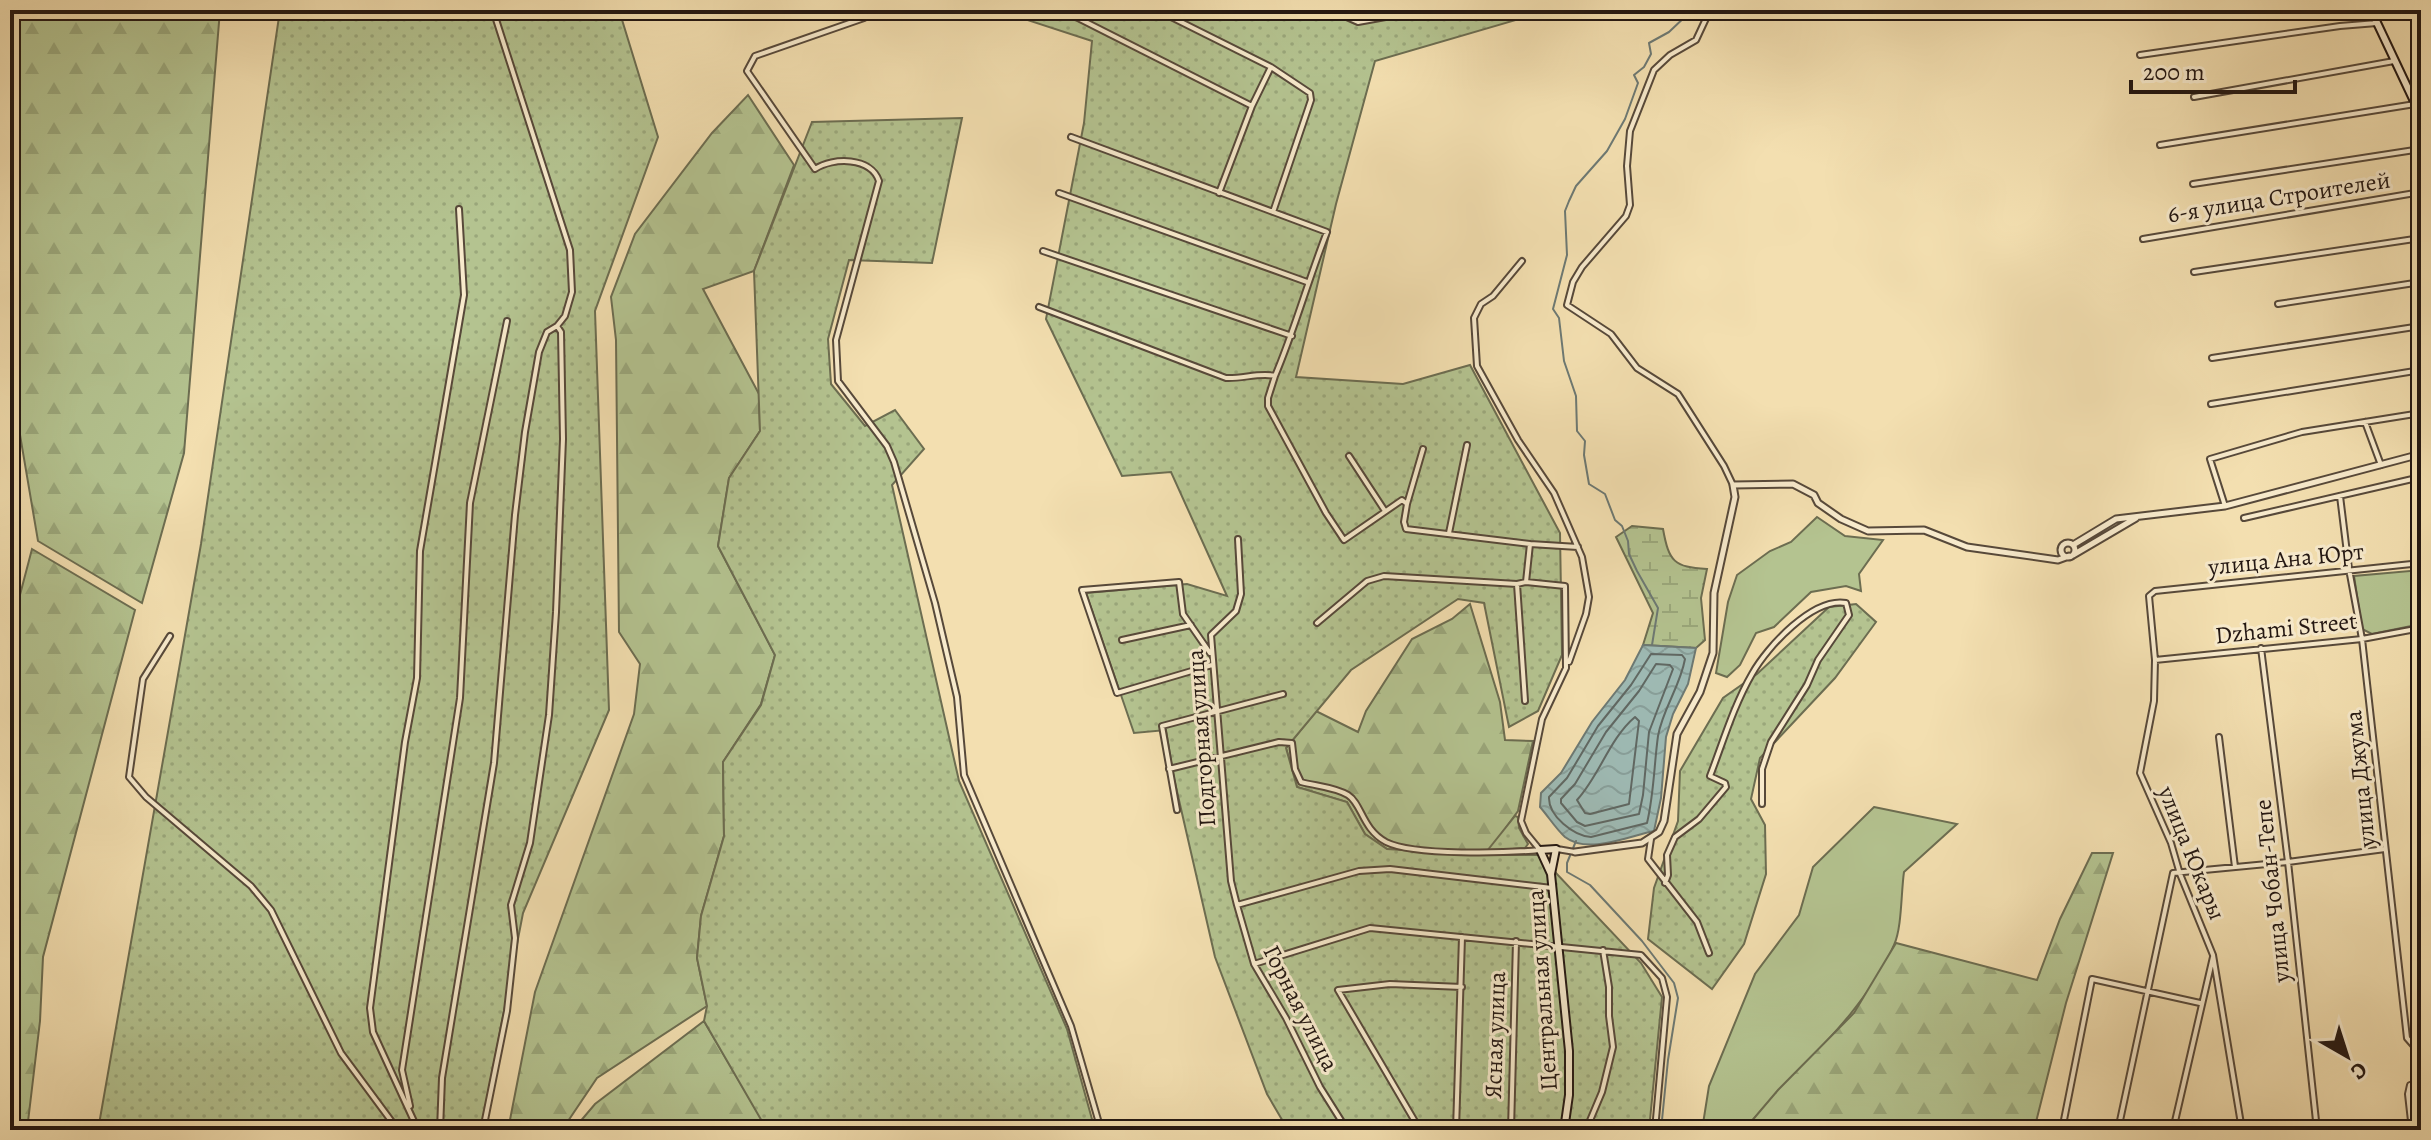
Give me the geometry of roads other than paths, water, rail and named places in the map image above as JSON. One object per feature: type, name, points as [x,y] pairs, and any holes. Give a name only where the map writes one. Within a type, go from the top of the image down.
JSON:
[{"type":"main road","points":[[2371,10],[2421,116]]},
{"type":"main road","points":[[1540,850],[1556,849],[1551,874]]},
{"type":"main road","name":"Центральная улица","points":[[1540,850],[1551,874],[1569,1051],[1569,1095],[1564,1130]]},
{"type":"street","points":[[440,1130],[442,1078],[494,763],[525,432],[539,352],[547,332],[565,316],[572,292],[570,250],[493,10]]},
{"type":"street","points":[[879,10],[755,56],[747,71],[815,169],[832,160],[844,161],[871,167],[878,175],[879,181],[836,340],[838,381],[887,446],[894,462],[935,603],[957,697],[964,775],[1071,1026],[1101,1130]]},
{"type":"street","points":[[1062,10],[1252,106]]},
{"type":"street","points":[[1157,10],[1271,67],[1310,93],[1311,100],[1273,212]]},
{"type":"street","points":[[1331,10],[1358,22],[1424,10]]},
{"type":"street","points":[[1710,10],[1696,40],[1670,55],[1654,70],[1630,131],[1627,166],[1630,205],[1626,216],[1582,267],[1573,282],[1567,305],[1611,334],[1637,368],[1678,394],[1730,478],[1735,497]]},
{"type":"street","points":[[2155,11],[2163,10]]},
{"type":"street","points":[[2140,55],[2377,23]]},
{"type":"street","points":[[2194,97],[2394,61]]},
{"type":"street","points":[[1219,193],[1252,106],[1271,67]]},
{"type":"street","points":[[2160,145],[2415,104]]},
{"type":"street","points":[[1071,137],[1327,232],[1307,282],[1292,336],[1275,376],[1268,406],[1344,540],[1402,500],[1407,504]]},
{"type":"street","points":[[2193,184],[2421,149]]},
{"type":"street","name":"6-я улица Строителей","points":[[2143,239],[2421,192]]},
{"type":"street","points":[[1059,193],[1307,282]]},
{"type":"street","points":[[418,1130],[373,1032],[370,1008],[405,742],[417,678],[420,551],[464,295],[459,209]]},
{"type":"street","points":[[2194,272],[2421,238]]},
{"type":"street","points":[[1043,251],[1292,336]]},
{"type":"street","points":[[1522,261],[1493,296],[1481,304],[1474,318],[1477,366],[1518,440],[1554,493],[1578,547],[1589,597],[1566,668],[1542,719],[1521,821],[1540,850]]},
{"type":"street","points":[[2278,304],[2421,282]]},
{"type":"street","points":[[1039,307],[1226,378],[1275,376]]},
{"type":"street","points":[[410,1113],[402,1070],[460,698],[470,503],[507,321]]},
{"type":"street","points":[[483,1130],[507,1011],[515,938],[511,905],[530,843],[549,715],[563,439],[561,332],[557,326]]},
{"type":"street","points":[[2212,358],[2421,326]]},
{"type":"street","points":[[2211,404],[2421,370]]},
{"type":"street","points":[[2225,506],[2210,459],[2302,432],[2421,413]]},
{"type":"street","points":[[2365,422],[2381,465]]},
{"type":"street","points":[[1449,533],[1467,445]]},
{"type":"street","points":[[1423,449],[1407,504],[1406,529],[1578,547]]},
{"type":"street","points":[[2058,560],[2066,543],[2073,545],[2116,519],[2225,506],[2421,454]]},
{"type":"street","points":[[1349,456],[1385,511]]},
{"type":"street","points":[[10,473],[10,546]]},
{"type":"street","points":[[2244,518],[2421,477]]},
{"type":"street","points":[[1730,478],[1742,485]]},
{"type":"street","points":[[1733,485],[1793,484],[1814,495],[1818,503],[1834,515],[1868,531],[1924,530],[1967,547],[2058,560],[2071,556],[2125,523],[2152,514]]},
{"type":"street","points":[[1709,953],[1697,922],[1648,859],[1651,839],[1664,821],[1677,734],[1700,692],[1713,653],[1714,593],[1735,497],[1742,485]]},
{"type":"street","name":"улица Джума","points":[[2340,496],[2362,639],[2407,1038],[2421,1054]]},
{"type":"street","name":"Подгорная улица","points":[[1228,849],[1211,635],[1236,611],[1241,594],[1238,539]]},
{"type":"street","points":[[1526,582],[1530,544]]},
{"type":"street","points":[[2071,556],[2075,549],[2073,545]]},
{"type":"street","points":[[2062,548],[2063,554],[2071,556]]},
{"type":"street","name":"улица Ана Юрт","points":[[2155,591],[2421,563]]},
{"type":"street","points":[[1317,623],[1367,581],[1384,576],[1565,586],[1566,668]]},
{"type":"street","points":[[1211,654],[1183,614],[1179,582],[1082,590],[1117,693],[1212,665]]},
{"type":"street","points":[[1517,584],[1525,701]]},
{"type":"street","name":"улица Юкары","points":[[2155,591],[2149,596],[2155,660],[2154,701],[2140,773],[2171,843],[2180,874],[2213,955],[2242,1130]]},
{"type":"street","points":[[1665,883],[1668,875],[1667,855],[1675,837],[1699,819],[1726,787],[1725,783],[1710,776],[1752,672],[1778,640],[1803,617],[1828,603],[1846,603],[1849,615],[1818,660],[1807,685],[1771,742],[1762,769],[1762,804]]},
{"type":"street","points":[[1122,640],[1191,625]]},
{"type":"street","name":"Dzhami Street","points":[[2155,660],[2362,639],[2421,628]]},
{"type":"street","points":[[170,636],[143,679],[129,777],[146,797],[251,886],[271,910],[341,1053],[398,1130]]},
{"type":"street","name":"улица Чобан-Тепе","points":[[2261,648],[2317,1130]]},
{"type":"street","points":[[1177,810],[1162,726],[1283,694]]},
{"type":"street","points":[[2219,737],[2235,867]]},
{"type":"street","points":[[1169,769],[1279,742],[1292,743],[1295,769],[1301,782],[1351,796],[1367,827],[1388,843],[1418,849],[1496,854],[1540,850]]},
{"type":"street","points":[[1556,849],[1575,852],[1634,845],[1651,839]]},
{"type":"street","name":"Горная улица","points":[[1228,849],[1231,881],[1254,964],[1286,1018],[1320,1087],[1347,1130]]},
{"type":"street","points":[[2118,1130],[2173,873],[2385,849]]},
{"type":"street","points":[[1237,905],[1359,871],[1390,869],[1552,888]]},
{"type":"street","points":[[1254,964],[1370,928],[1641,955],[1662,978],[1667,997],[1655,1130]]},
{"type":"street","points":[[1456,1130],[1462,937]]},
{"type":"street","name":"Ясная улица","points":[[1511,1130],[1516,941]]},
{"type":"street","points":[[1586,1130],[1602,1092],[1613,1047],[1603,950]]},
{"type":"street","points":[[2173,1130],[2213,955]]},
{"type":"street","points":[[2062,1130],[2092,979],[2200,1003]]},
{"type":"street","points":[[1420,1130],[1338,990],[1390,984],[1462,987]]},
{"type":"street","points":[[2412,1130],[2408,1094],[2410,1085],[2421,1082]]},
{"type":"water","points":[[1643,645],[1696,648],[1688,684],[1666,737],[1661,798],[1654,831],[1597,844],[1574,842],[1562,834],[1540,807],[1541,793],[1561,773],[1592,722],[1625,680]]},
{"type":"waterway","points":[[1652,645],[1658,608],[1629,554],[1628,541],[1622,526],[1615,520],[1605,494],[1589,484],[1585,441],[1577,431],[1576,396],[1564,361],[1559,318],[1553,309],[1567,255],[1565,211],[1569,201],[1576,186],[1607,151],[1625,119],[1638,83],[1634,75],[1644,67],[1651,54],[1649,43],[1669,32],[1689,10]]},
{"type":"waterway","points":[[1576,841],[1567,863],[1567,872],[1590,885],[1642,941],[1674,983],[1678,998],[1661,1130]]}]
